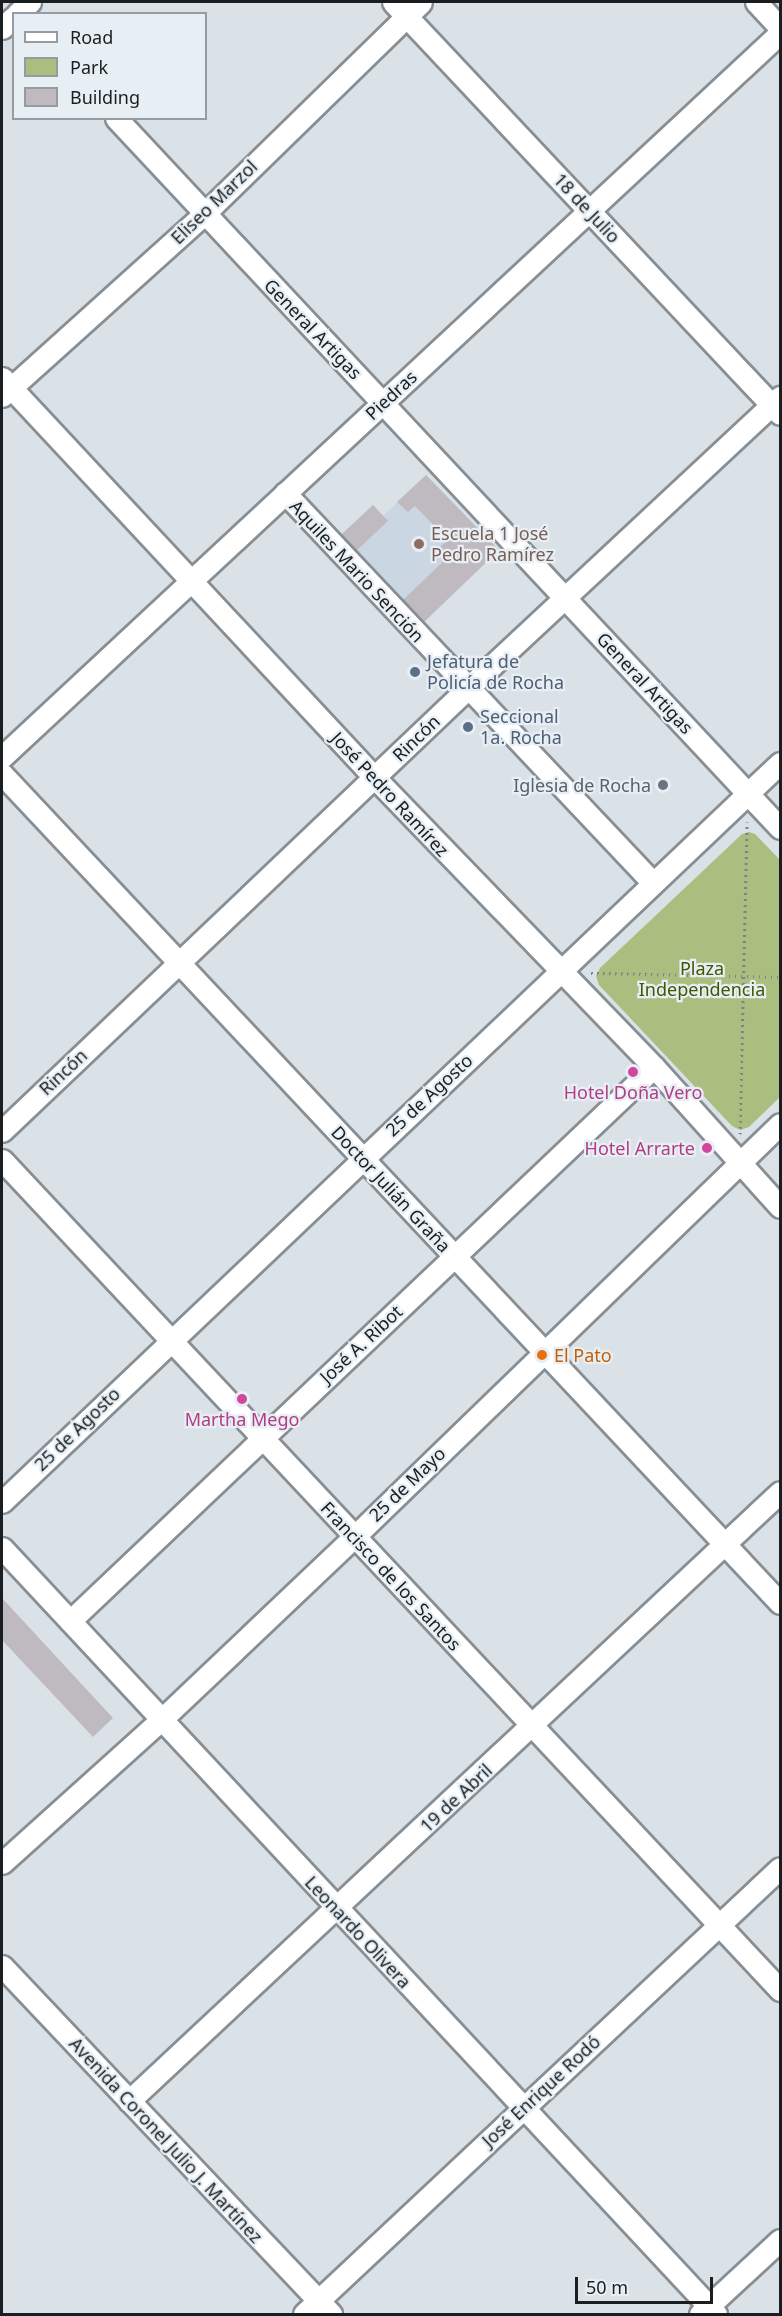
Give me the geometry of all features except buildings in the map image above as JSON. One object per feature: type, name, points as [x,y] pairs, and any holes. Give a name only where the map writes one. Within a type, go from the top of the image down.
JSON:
[{"type":"street","points":[[756,2],[780,28]]},
{"type":"street","name":"18 de Julio","points":[[407,6],[588,210],[778,406]]},
{"type":"street","name":"Eliseo Marzol","points":[[5,388],[204,214],[407,6]]},
{"type":"street","points":[[2,28],[12,17]]},
{"type":"street","name":"Piedras","points":[[2,757],[780,33]]},
{"type":"street","name":"General Artigas","points":[[118,120],[780,828]]},
{"type":"street","name":"José Pedro Ramírez","points":[[5,388],[560,972],[654,1067],[780,1207]]},
{"type":"street","name":"Rincón","points":[[2,1131],[468,688],[778,406]]},
{"type":"street","name":"Aquiles Mario Sención","points":[[285,493],[653,883]]},
{"type":"street","name":"25 de Agosto","points":[[2,1502],[780,763]]},
{"type":"street","name":"Doctor Julián Graña","points":[[2,774],[780,1603]]},
{"type":"street","name":"José A. Ribot","points":[[70,1621],[654,1067]]},
{"type":"street","name":"25 de Mayo","points":[[2,1863],[161,1720],[354,1537],[780,1124]]},
{"type":"street","name":"Francisco de los Santos","points":[[2,1160],[780,1990]]},
{"type":"street","name":"19 de Abril","points":[[129,2102],[533,1726],[780,1492]]},
{"type":"street","name":"Leonardo Olivera","points":[[2,1548],[522,2108],[708,2312]]},
{"type":"street","name":"José Enrique Rodó","points":[[317,2310],[522,2108],[780,1868]]},
{"type":"street","name":"Avenida Coronel Julio J. Martínez","points":[[2,1966],[129,2102],[317,2310]]},
{"type":"street","points":[[708,2312],[780,2240]]},
{"type":"path","points":[[740,1164],[748,793]]},
{"type":"path","points":[[560,972],[780,977]]},
{"type":"shaded area","name":"Escuela 1 José Pedro Ramírez","points":[[426,475],[499,550],[422,624],[339,538],[373,505],[383,516]]},
{"type":"green space","name":"Plaza Independencia","points":[[749,832],[755,834],[780,860],[780,1097],[749,1127],[740,1130],[732,1126],[599,985],[596,976],[600,968],[742,834]]},
{"type":"place","name":"Escuela 1 José Pedro Ramírez","points":[[419,544]]},
{"type":"place","name":"Jefatura de Policía de Rocha","points":[[415,672]]},
{"type":"place","name":"Seccional 1a. Rocha","points":[[468,727]]},
{"type":"place","name":"Iglesia de Rocha","points":[[663,785]]},
{"type":"place","name":"Hotel Doña Vero","points":[[633,1072]]},
{"type":"place","name":"Hotel Arrarte","points":[[707,1148]]},
{"type":"place","name":"El Pato","points":[[542,1355]]},
{"type":"place","name":"Martha Mego","points":[[242,1399]]}]
